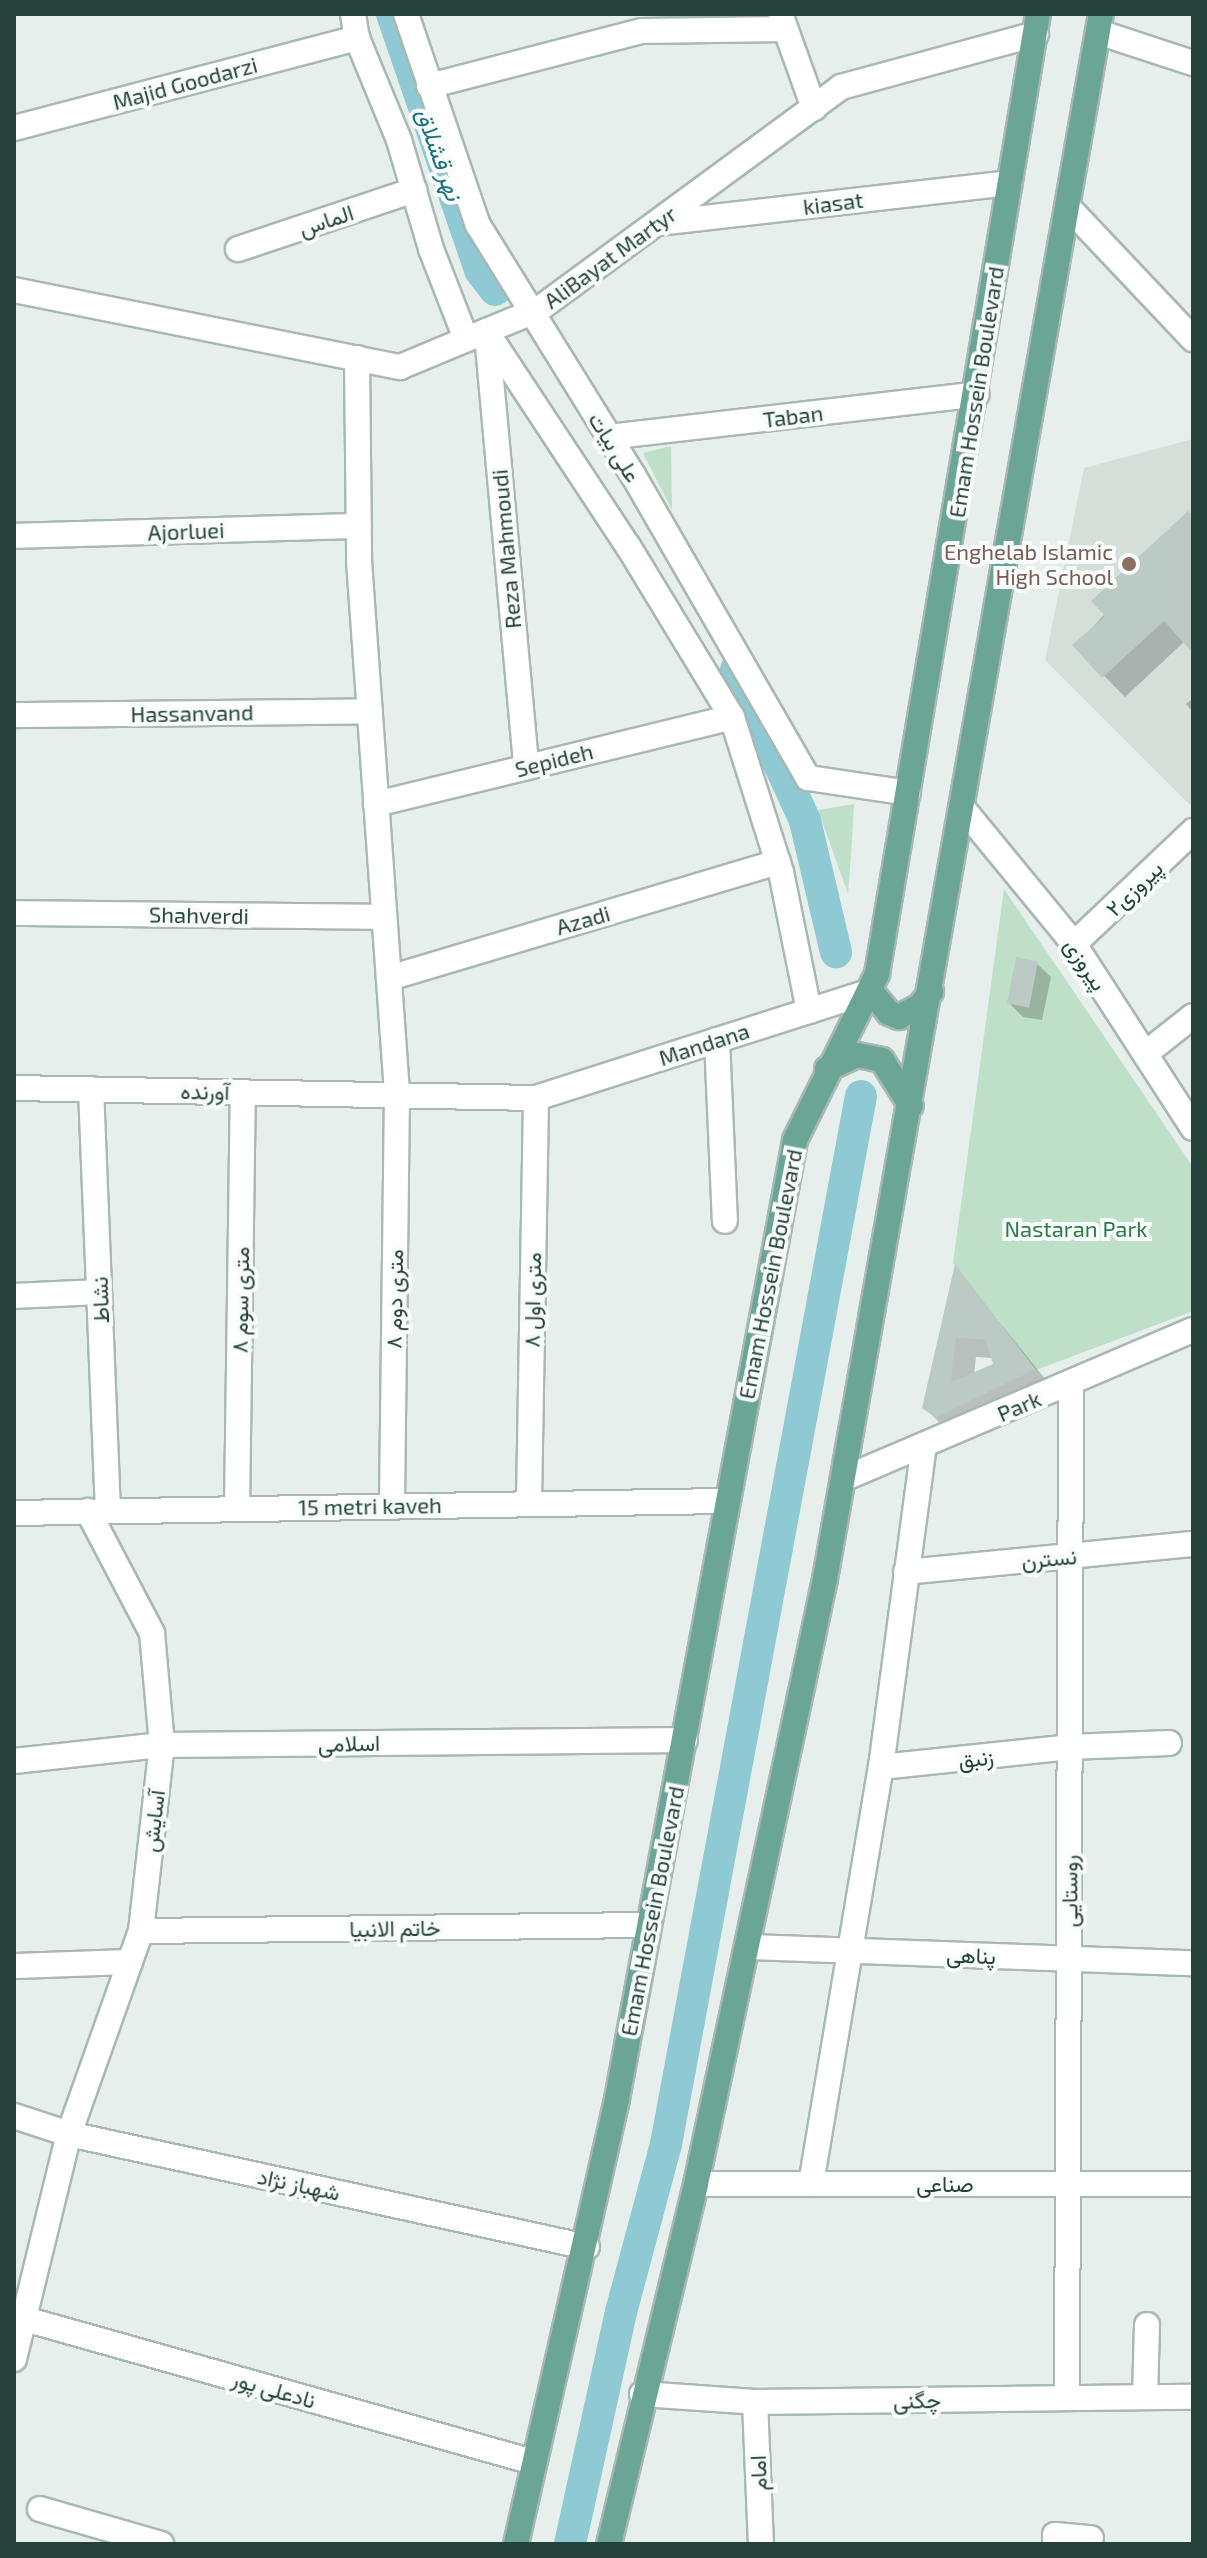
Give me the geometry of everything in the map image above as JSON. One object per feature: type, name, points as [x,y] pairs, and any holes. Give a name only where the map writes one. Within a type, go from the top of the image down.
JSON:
[{"type":"main road","points":[[609,2544],[642,2394],[696,2184],[749,1947],[843,1479],[964,810],[1100,23]]},
{"type":"main road","name":"Emam Hossein Boulevard","points":[[516,2544],[533,2462],[587,2247],[685,1740],[726,1501],[795,1140],[827,1069],[871,991],[977,394],[1037,24]]},
{"type":"main road","points":[[871,991],[889,1013],[899,1017],[920,1006],[932,991]]},
{"type":"main road","points":[[827,1069],[857,1055],[882,1060],[911,1106]]},
{"type":"street","name":"علی بیات","points":[[406,14],[478,225],[608,437],[808,778],[908,793]]},
{"type":"street","points":[[429,86],[642,31],[783,21],[814,108]]},
{"type":"street","points":[[1100,23],[1193,63]]},
{"type":"street","name":"AliBayat Martyr","points":[[14,290],[400,367],[530,313],[841,87],[1037,24]]},
{"type":"street","points":[[355,26],[414,190],[476,335]]},
{"type":"street","name":"Majid Goodarzi","points":[[14,128],[355,26]]},
{"type":"street","name":"kiasat","points":[[656,223],[1010,183]]},
{"type":"street","name":"الماس","points":[[238,249],[414,190]]},
{"type":"street","points":[[1068,207],[1193,339]]},
{"type":"street","name":"علی بیات","points":[[476,335],[628,546],[732,717],[778,862],[809,1011]]},
{"type":"street","name":"Reza Mahmoudi","points":[[476,335],[526,767]]},
{"type":"street","points":[[357,358],[359,526],[397,1093]]},
{"type":"street","name":"Taban","points":[[608,437],[977,394]]},
{"type":"street","name":"Ajorluei","points":[[14,536],[359,526]]},
{"type":"street","name":"Hassanvand","points":[[14,715],[370,711]]},
{"type":"street","name":"Sepideh","points":[[376,804],[732,717]]},
{"type":"street","name":"پیروزی","points":[[964,810],[1074,944],[1193,1128]]},
{"type":"street","name":"پیروزی۲","points":[[1074,944],[1193,831]]},
{"type":"street","name":"Azadi","points":[[389,978],[778,862]]},
{"type":"street","name":"Shahverdi","points":[[14,913],[384,917]]},
{"type":"street","name":"Mandana","points":[[397,1093],[536,1098],[871,991]]},
{"type":"street","points":[[1145,1054],[1193,1016]]},
{"type":"street","points":[[717,1040],[725,1221]]},
{"type":"street","name":"آورنده","points":[[14,1088],[397,1093]]},
{"type":"street","name":"نشاط","points":[[91,1089],[99,1292],[98,1511]]},
{"type":"street","name":"۸ متری سوم","points":[[237,1509],[243,1092]]},
{"type":"street","name":"۸ متری دوم","points":[[392,1505],[397,1093]]},
{"type":"street","name":"۸ متری اول","points":[[529,1502],[536,1098]]},
{"type":"street","points":[[14,1296],[99,1292]]},
{"type":"street","name":"Park","points":[[843,1479],[1193,1330]]},
{"type":"street","name":"روستایی","points":[[1067,2398],[1071,1384]]},
{"type":"street","points":[[811,2184],[881,1767],[924,1446]]},
{"type":"street","name":"15 metri kaveh","points":[[14,1513],[726,1501]]},
{"type":"street","name":"آسایش","points":[[14,2359],[19,2317],[69,2134],[141,1931],[162,1745],[152,1633],[98,1511]]},
{"type":"street","name":"نسترن","points":[[906,1572],[1193,1544]]},
{"type":"street","name":"اسلامی","points":[[14,1761],[162,1745],[685,1740]]},
{"type":"street","name":"زنبق","points":[[881,1767],[1070,1747],[1169,1743]]},
{"type":"street","name":"خاتم الانبیا","points":[[141,1931],[649,1925]]},
{"type":"street","name":"پناهی","points":[[749,1947],[1193,1963]]},
{"type":"street","points":[[14,1966],[130,1962]]},
{"type":"street","name":"شهباز نژاد","points":[[14,2116],[69,2134],[587,2247]]},
{"type":"street","name":"صناعی","points":[[696,2184],[1193,2184]]},
{"type":"street","name":"نادعلی پور","points":[[19,2317],[533,2462]]},
{"type":"street","points":[[1145,2397],[1147,2325]]},
{"type":"street","name":"چگنی","points":[[642,2394],[755,2402],[1193,2397]]},
{"type":"street","name":"امام","points":[[755,2402],[761,2544]]},
{"type":"street","points":[[40,2509],[161,2544]]},
{"type":"street","points":[[1055,2544],[1055,2535],[1091,2538]]},
{"type":"shaded area","name":"Enghelab Islamic High School","points":[[1193,439],[1193,802],[1190,805],[1045,660],[1084,468]]},
{"type":"green space","points":[[671,446],[672,510],[643,453]]},
{"type":"green space","points":[[854,804],[852,840],[848,894],[818,810]]},
{"type":"green space","name":"Nastaran Park","points":[[1004,889],[1193,1167],[1193,1311],[1036,1370],[953,1263]]},
{"type":"building","points":[[1188,511],[1193,516],[1193,653],[1164,621],[1102,678],[1072,645],[1105,616],[1091,601]]},
{"type":"building","points":[[1016,957],[1038,962],[1029,1008],[1007,1003]]},
{"type":"building","points":[[955,1264],[1035,1369],[936,1418],[922,1408]],"holes":[[[956,1337],[986,1340],[993,1364],[951,1382]]]},
{"type":"waterway","name":"نهر قشلاق","points":[[392,14],[480,270],[495,290]]},
{"type":"waterway","points":[[736,670],[805,821],[836,952]]},
{"type":"waterway","points":[[570,2544],[621,2312],[666,2144],[861,1096]]},
{"type":"place","name":"Enghelab Islamic High School","points":[[1129,564]]}]
